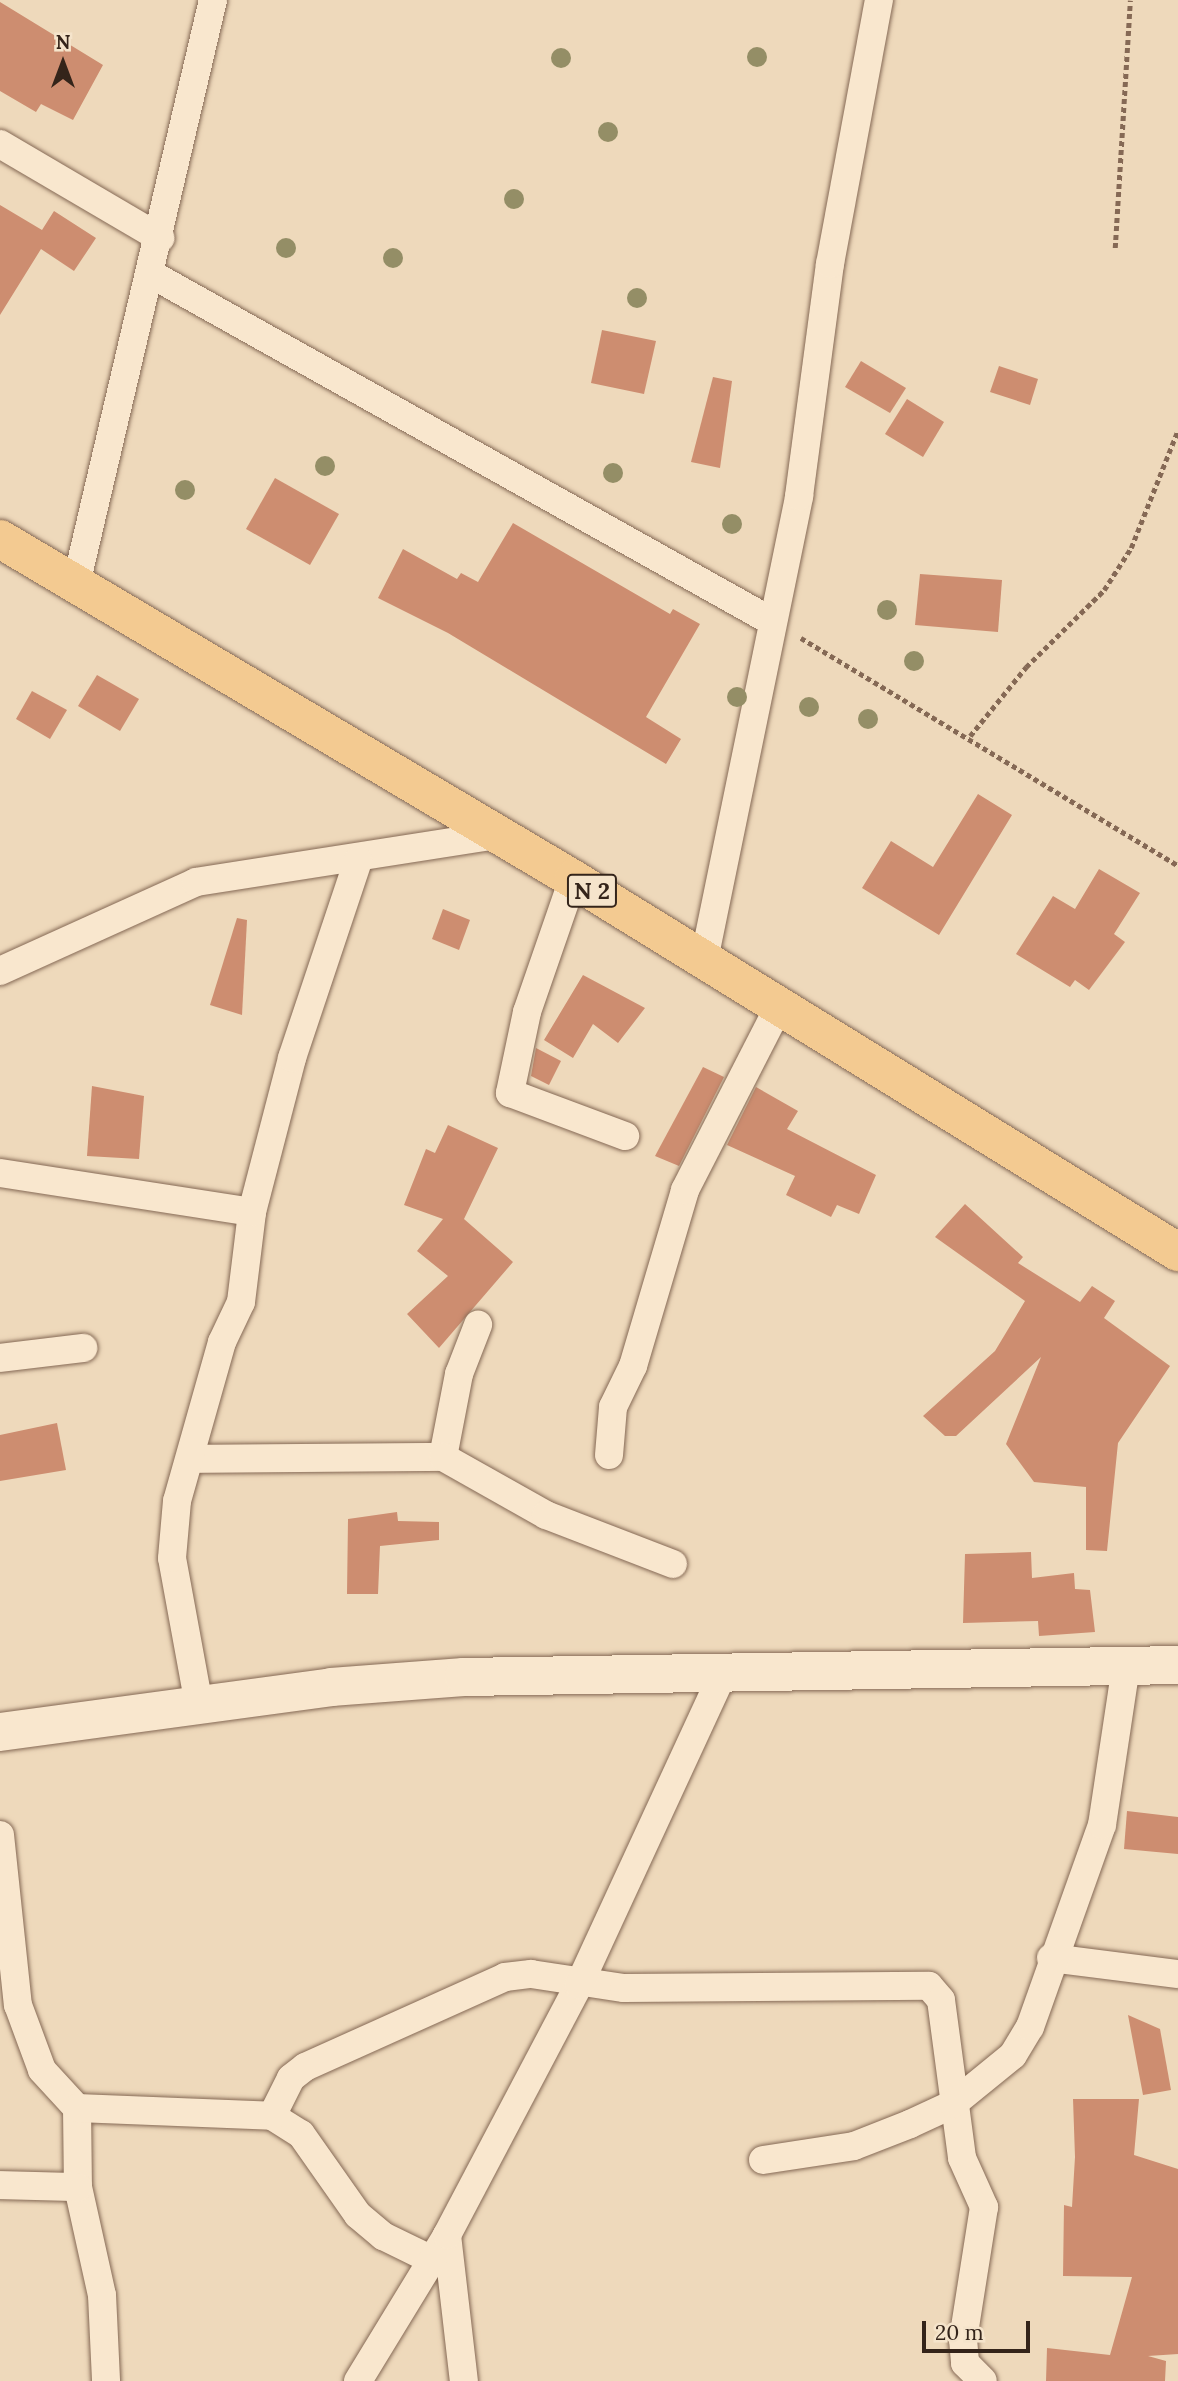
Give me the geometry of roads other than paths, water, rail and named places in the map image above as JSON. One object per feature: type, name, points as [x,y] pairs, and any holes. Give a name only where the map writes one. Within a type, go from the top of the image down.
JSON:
[{"type":"main road","name":"N 2","points":[[0,539],[573,880],[1178,1252]]},
{"type":"street","points":[[76,584],[160,238],[213,0]]},
{"type":"street","points":[[705,960],[771,621],[799,496],[830,264],[879,0]]},
{"type":"street","points":[[0,144],[160,238]]},
{"type":"street","points":[[151,274],[771,621]]},
{"type":"street","points":[[0,971],[196,882],[358,861],[496,835]]},
{"type":"street","points":[[199,1705],[172,1558],[177,1501],[222,1342],[240,1302],[252,1212],[292,1058],[358,861]]},
{"type":"street","points":[[573,880],[527,1012],[510,1093],[625,1136]]},
{"type":"street","points":[[609,1455],[613,1407],[633,1366],[685,1190],[779,1006]]},
{"type":"street","points":[[0,1173],[252,1212]]},
{"type":"street","points":[[443,1457],[459,1374],[478,1325]]},
{"type":"street","points":[[0,1358],[83,1349]]},
{"type":"street","points":[[190,1460],[443,1457],[547,1515],[673,1564]]},
{"type":"street","points":[[0,1732],[199,1705],[464,1677],[722,1675],[1178,1665]]},
{"type":"street","points":[[763,2160],[854,2146],[953,2104],[1013,2055],[1031,2027],[1051,1958],[1102,1825],[1126,1666]]},
{"type":"street","points":[[358,2381],[447,2235],[579,1985],[722,1675]]},
{"type":"street","points":[[0,1835],[18,2005],[42,2070],[77,2108],[78,2187],[102,2295],[106,2381]]},
{"type":"street","points":[[1051,1958],[1178,1974]]},
{"type":"street","points":[[272,2116],[291,2078],[305,2067],[474,1990],[531,1974],[579,1985],[929,1986],[942,2000],[961,2158],[984,2207],[963,2339],[965,2363],[983,2381]]},
{"type":"street","points":[[77,2108],[272,2116],[301,2134],[358,2215],[383,2236],[432,2259]]},
{"type":"street","points":[[0,2185],[78,2187]]},
{"type":"street","points":[[447,2235],[464,2381]]}]
